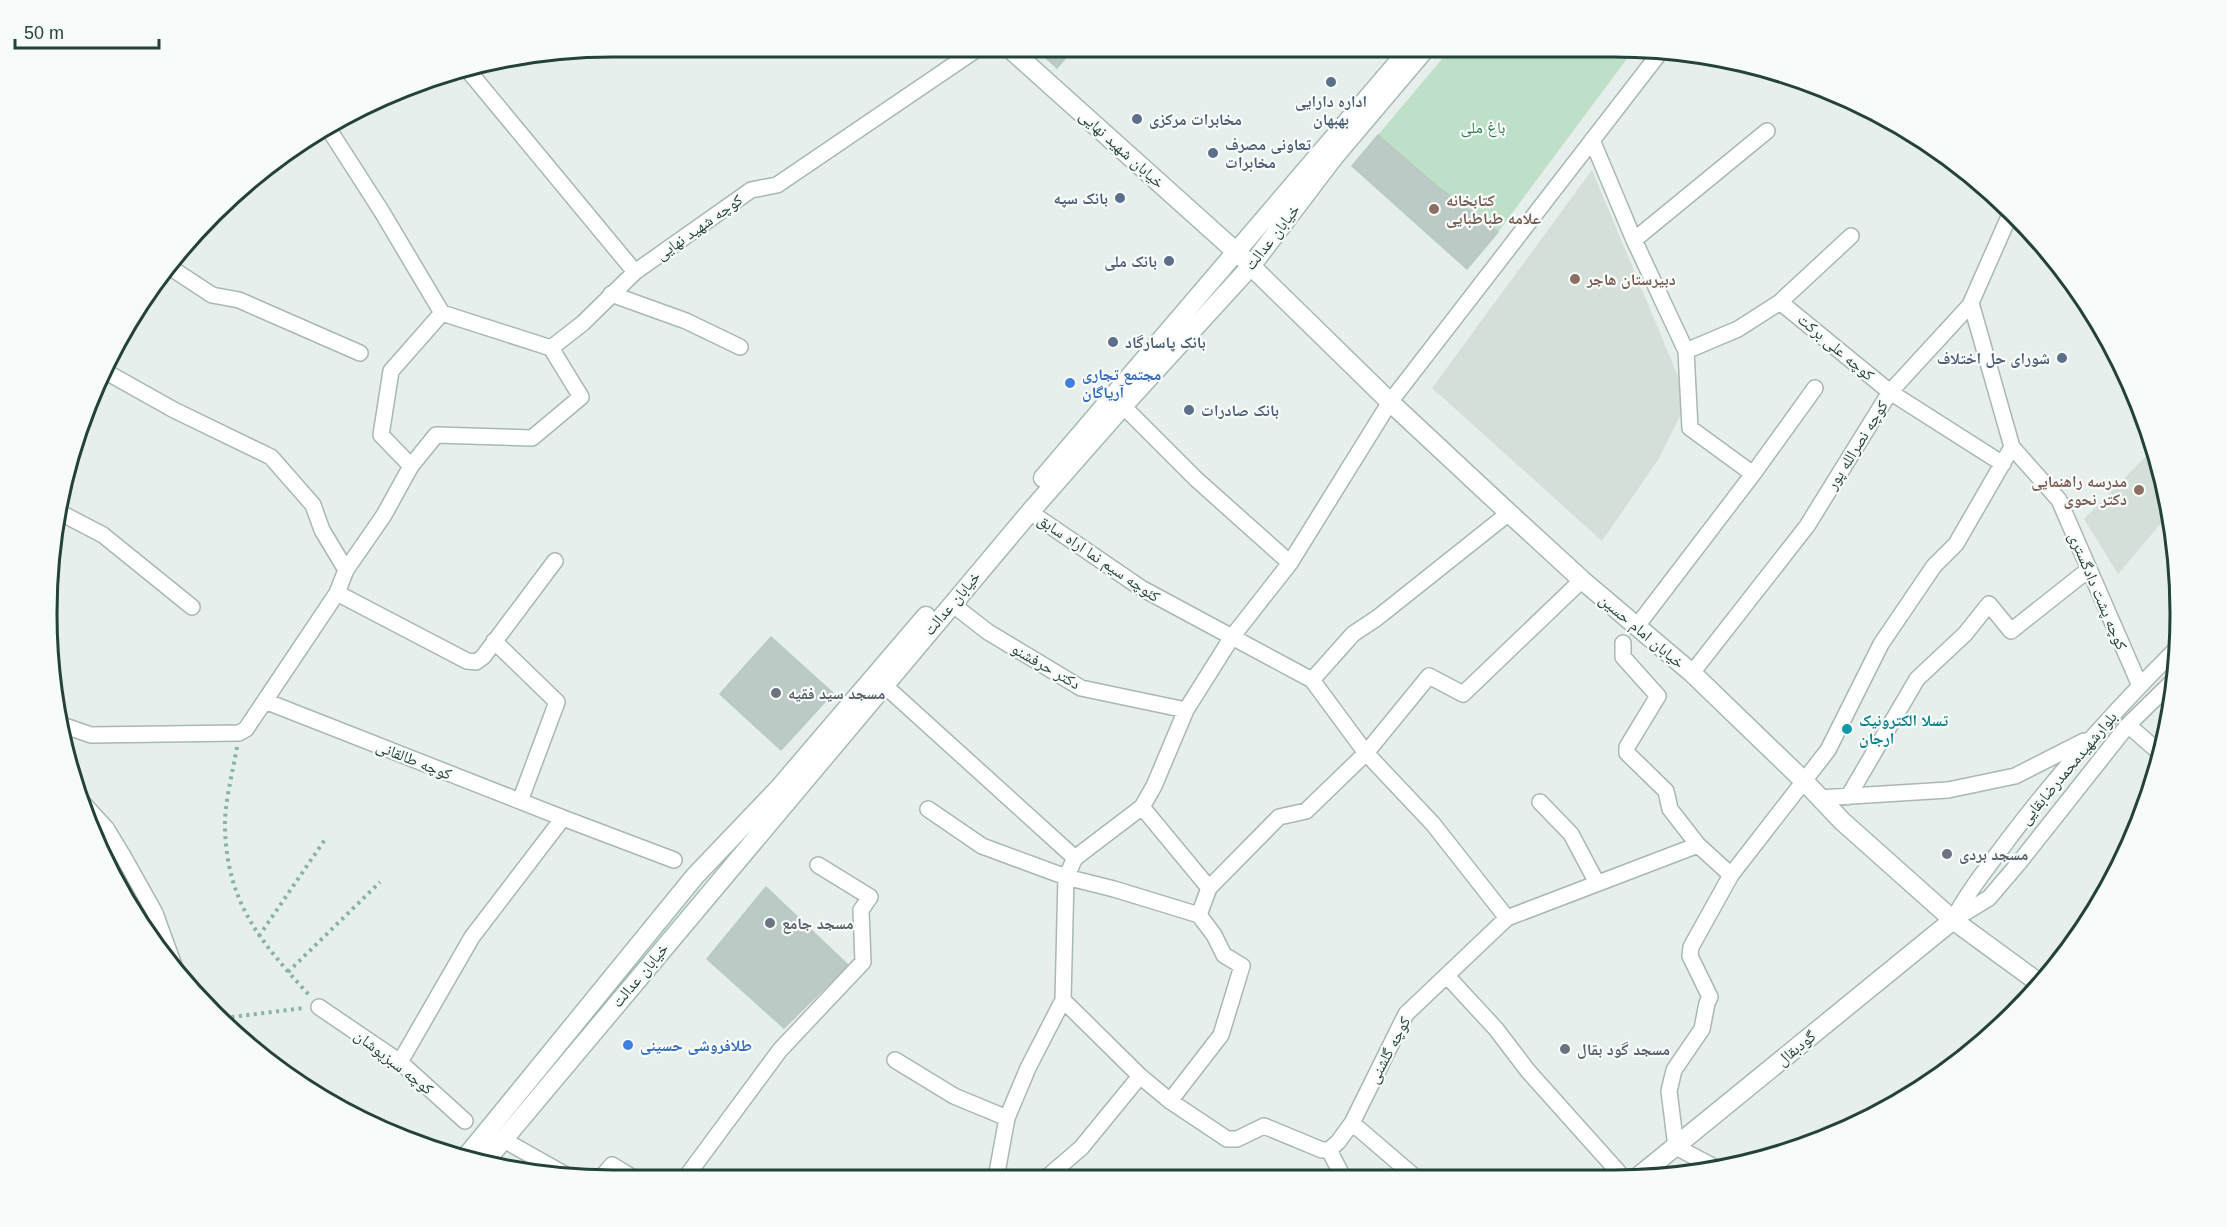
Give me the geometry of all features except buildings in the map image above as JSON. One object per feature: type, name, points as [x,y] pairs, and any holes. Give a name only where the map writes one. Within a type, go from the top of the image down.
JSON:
[{"type":"main road","name":"خیابان شهید نهایی","points":[[1019,57],[1251,266]]},
{"type":"main road","name":"خیابان عدالت","points":[[469,1151],[695,876],[779,788],[1402,57]]},
{"type":"main road","name":"خیابان عدالت","points":[[489,1156],[1030,512],[1251,266],[1334,157],[1419,57]]},
{"type":"main road","name":"خیابان امام حسین","points":[[1251,266],[1390,402],[1509,513],[1582,580],[1692,673],[1805,782],[1842,822],[1953,920],[2033,979]]},
{"type":"main road","name":"گودبقال","points":[[1648,1169],[1953,920]]},
{"type":"street","name":"کوچه شهید نهایی","points":[[551,348],[583,323],[635,272],[751,190],[777,185],[965,57]]},
{"type":"street","points":[[997,1170],[1007,1118],[1028,1068],[1063,1000],[1066,877],[1075,858],[1142,807],[1154,786],[1186,710],[1232,637],[1290,563],[1390,402],[1655,59]]},
{"type":"street","points":[[476,74],[635,272]]},
{"type":"street","points":[[1634,240],[1767,131]]},
{"type":"street","points":[[69,727],[91,735],[239,734],[246,729],[337,593],[346,570],[384,515],[411,466],[436,435],[532,438],[581,397],[551,348],[442,313],[332,134]]},
{"type":"street","points":[[1592,140],[1634,240],[1686,351],[1690,428],[1754,474]]},
{"type":"street","name":"کوچه نصرالله پور","points":[[1692,673],[1807,526],[1890,392],[1971,303],[2007,220]]},
{"type":"street","name":"کوچه علی برکت","points":[[1851,236],[1780,302],[1890,392],[2003,464]]},
{"type":"street","points":[[175,271],[212,295],[240,300],[360,353]]},
{"type":"street","points":[[611,294],[686,321],[740,347]]},
{"type":"street","points":[[1686,351],[1738,329],[1780,302]]},
{"type":"street","name":"کوچه پشت دادگستری","points":[[1971,303],[2012,447],[2059,501],[2140,686]]},
{"type":"street","points":[[411,466],[381,435],[391,371],[442,313]]},
{"type":"street","points":[[111,375],[174,410],[270,457],[313,505],[322,530],[346,570]]},
{"type":"street","points":[[1637,626],[1754,474],[1815,388]]},
{"type":"street","points":[[1123,406],[1196,479],[1290,563]]},
{"type":"street","points":[[1704,1162],[1676,1147],[1669,1091],[1674,1070],[1702,1029],[1710,998],[1690,952],[1731,875],[1828,750],[1881,644],[1934,566],[1956,544],[2012,447]]},
{"type":"street","name":"کئوچه سیم نما اراه سابق","points":[[1030,512],[1141,588],[1312,680]]},
{"type":"street","points":[[1507,918],[1433,824],[1366,753],[1312,680],[1353,634],[1377,618],[1509,513]]},
{"type":"street","points":[[66,516],[103,535],[192,607]]},
{"type":"street","points":[[337,593],[467,661],[476,662],[483,657],[555,561]]},
{"type":"street","points":[[1848,797],[1917,679],[1965,634],[1989,604],[2011,631],[2088,570]]},
{"type":"street","points":[[1199,915],[1209,888],[1279,817],[1306,811],[1366,753],[1430,676],[1463,694],[1582,580]]},
{"type":"street","name":"دکتر حرفشنو","points":[[952,604],[988,632],[1081,688],[1186,710]]},
{"type":"street","points":[[494,641],[557,702],[520,801]]},
{"type":"street","points":[[1623,643],[1623,657],[1659,696],[1628,747],[1627,753],[1665,791],[1670,809],[1698,845],[1731,875]]},
{"type":"street","name":"بلوارشهیدمحمدرضابقایی","points":[[1953,920],[1965,897],[2047,788],[2168,657]]},
{"type":"street","points":[[884,685],[1075,858]]},
{"type":"street","name":"بلوارشهیدمحمدرضابقایی","points":[[1953,920],[1989,898],[2128,725],[2164,689]]},
{"type":"street","name":"کوچه طالقانی","points":[[265,701],[674,860]]},
{"type":"street","points":[[2128,725],[2153,747]]},
{"type":"street","points":[[1819,798],[1948,790],[2015,776],[2092,737]]},
{"type":"street","points":[[1540,802],[1571,834],[1597,884]]},
{"type":"street","points":[[1142,807],[1209,888]]},
{"type":"street","points":[[928,809],[982,846],[1066,877],[1199,915],[1214,935],[1224,955],[1242,966],[1221,1035],[1170,1101]]},
{"type":"street","points":[[96,817],[106,828],[155,913],[166,944]]},
{"type":"street","points":[[400,1062],[472,937],[563,818]]},
{"type":"street","name":"کوچه گلشنی","points":[[1329,1150],[1352,1123],[1406,1014],[1507,918],[1698,845]]},
{"type":"street","points":[[692,1170],[780,1050],[863,962],[861,910],[870,897],[818,865]]},
{"type":"street","points":[[1447,976],[1496,1029],[1528,1071],[1617,1170]]},
{"type":"street","points":[[1063,1000],[1140,1076],[1170,1101],[1227,1139],[1237,1139],[1264,1126],[1322,1150],[1329,1150],[1339,1170]]},
{"type":"street","name":"کوچه سبزپوشان","points":[[320,1007],[400,1062],[465,1121]]},
{"type":"street","points":[[895,1060],[954,1096],[1007,1118]]},
{"type":"street","points":[[1055,1170],[1081,1148],[1140,1076]]},
{"type":"street","points":[[1352,1123],[1407,1170]]},
{"type":"street","points":[[502,1139],[550,1166]]},
{"type":"street","points":[[608,1170],[612,1165],[620,1170]]},
{"type":"path","points":[[239,734],[224,826],[229,873],[243,911],[259,936],[320,1007]]},
{"type":"path","points":[[259,936],[327,838]]},
{"type":"path","points":[[288,972],[380,882]]},
{"type":"path","points":[[231,1017],[320,1007]]},
{"type":"shaded area","name":"دبیرستان هاجر","points":[[1592,170],[1688,400],[1658,460],[1602,541],[1432,388]]},
{"type":"shaded area","name":"مدرسه راهنمایی دکتر نحوی","points":[[2147,455],[2162,522],[2118,574],[2084,519]]},
{"type":"green space","name":"باغ ملی","points":[[1444,57],[1628,57],[1498,232],[1436,185],[1378,135]]},
{"type":"place","name":"اداره دارایی بهبهان","points":[[1331,82]]},
{"type":"place","name":"مخابرات مرکزی","points":[[1137,119]]},
{"type":"place","name":"تعاونی مصرف مخابرات","points":[[1213,153]]},
{"type":"place","name":"بانک سپه","points":[[1120,198]]},
{"type":"place","name":"کتابخانه علامه طباطبایی","points":[[1434,209]]},
{"type":"place","name":"بانک ملی","points":[[1169,261]]},
{"type":"place","name":"دبیرستان هاجر","points":[[1575,279]]},
{"type":"place","name":"بانک پاسارگاد","points":[[1113,342]]},
{"type":"place","name":"شورای حل اختلاف","points":[[2062,358]]},
{"type":"place","name":"مجتمع تجاری آریاگان","points":[[1070,383]]},
{"type":"place","name":"بانک صادرات","points":[[1189,410]]},
{"type":"place","name":"مدرسه راهنمایی دکتر نحوی","points":[[2139,490]]},
{"type":"place","name":"مسجد سید فقیه","points":[[776,693]]},
{"type":"place","name":"تسلا الکترونیک ارجان","points":[[1847,729]]},
{"type":"place","name":"مسجد بردی","points":[[1947,854]]},
{"type":"place","name":"مسجد جامع","points":[[770,923]]},
{"type":"place","name":"طلافروشی حسینی","points":[[628,1045]]},
{"type":"place","name":"مسجد گود بقال","points":[[1565,1049]]}]
